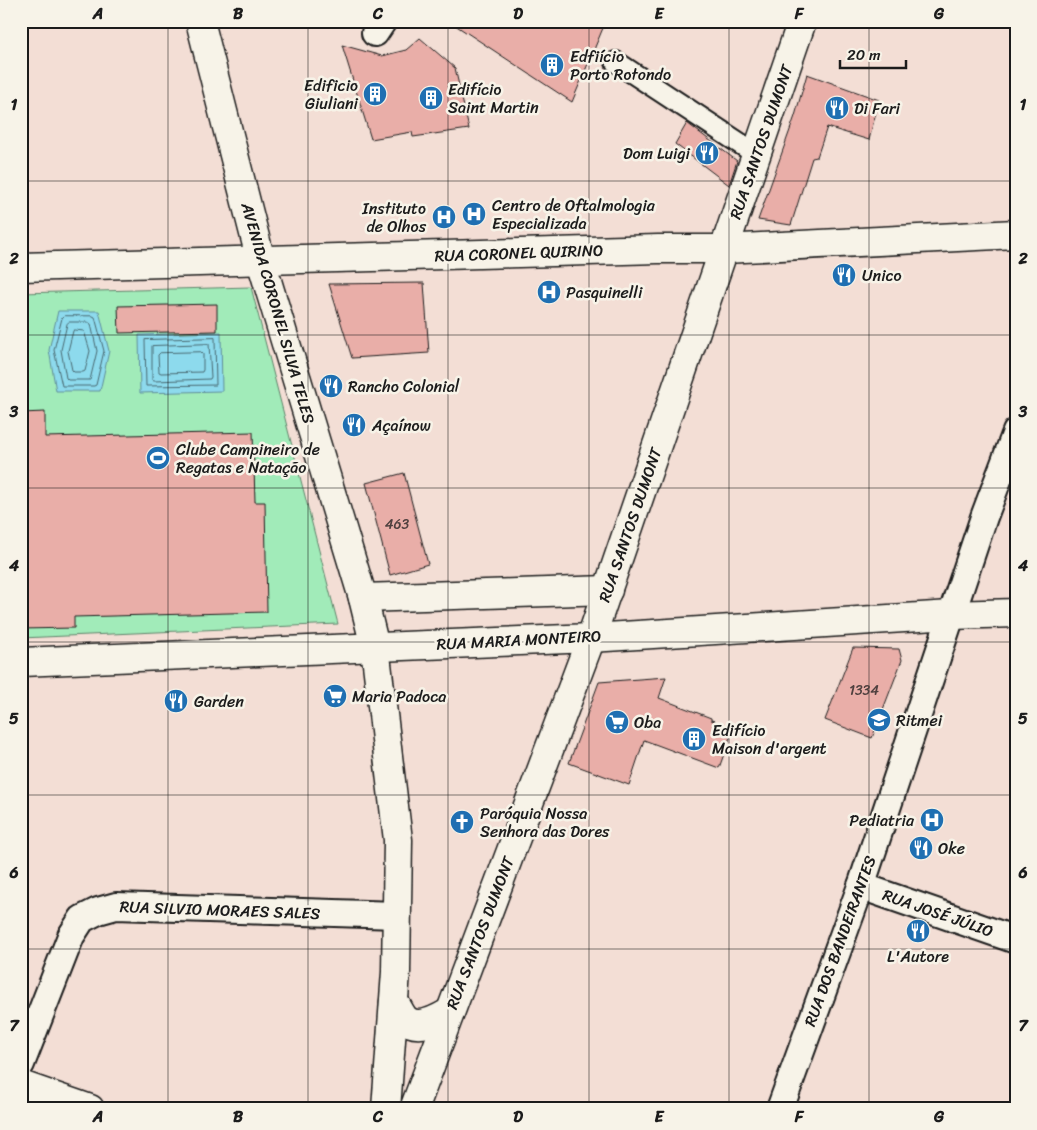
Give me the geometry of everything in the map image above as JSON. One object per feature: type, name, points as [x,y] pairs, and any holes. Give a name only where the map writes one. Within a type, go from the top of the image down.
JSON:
[{"type":"main road","name":"AVENIDA CORONEL SILVA TELES","points":[[200,21],[262,261],[363,598],[375,647],[398,840],[394,1002],[386,1109]]},
{"type":"main road","name":"RUA SANTOS DUMONT","points":[[414,1109],[591,638],[802,21]]},
{"type":"main road","name":"RUA CORONEL QUIRINO","points":[[21,267],[658,249],[724,249],[1016,234]]},
{"type":"main road","points":[[363,598],[608,590]]},
{"type":"main road","name":"RUA MARIA MONTEIRO","points":[[21,662],[591,638],[951,615],[1016,613]]},
{"type":"main road","points":[[394,1002],[406,1020],[416,1023],[425,1024],[450,1012]]},
{"type":"main road","points":[[21,1085],[90,1109]]},
{"type":"street","points":[[616,62],[756,154]]},
{"type":"street","name":"RUA DOS BANDEIRANTES","points":[[780,1109],[861,886],[984,518],[1016,432]]},
{"type":"street","name":"RUA JOSÉ JÚLIO","points":[[861,886],[1016,940]]},
{"type":"street","name":"RUA SILVIO MORAES SALES","points":[[21,1064],[70,936],[82,919],[98,911],[116,906],[397,915]]},
{"type":"green space","name":"Clube Campineiro de Regatas e Natação","points":[[251,287],[338,624],[21,638],[21,293]]},
{"type":"water","points":[[58,311],[99,311],[109,351],[100,391],[56,391],[49,350]]},
{"type":"water","points":[[221,332],[222,391],[140,393],[139,335]]},
{"type":"building","name":"Edfiício Porto Rotondo","points":[[449,21],[592,21],[603,28],[572,102]]},
{"type":"building","points":[[420,38],[455,68],[469,129],[413,137],[412,132],[371,139],[342,45],[382,56],[406,50]]},
{"type":"building","points":[[807,74],[879,100],[869,140],[827,127],[817,157],[812,158],[791,225],[758,220],[795,116]]},
{"type":"building","name":"Dom Luigi","points":[[687,123],[737,161],[729,185],[675,144]]},
{"type":"building","points":[[424,283],[429,353],[352,358],[329,284]]},
{"type":"building","points":[[217,304],[217,331],[119,333],[118,306]]},
{"type":"building","points":[[45,412],[45,437],[253,432],[255,502],[265,502],[267,612],[74,617],[74,628],[21,629],[21,413]]},
{"type":"building","points":[[404,473],[428,564],[390,575],[366,483]]},
{"type":"building","points":[[853,648],[899,649],[902,660],[872,738],[825,720]]},
{"type":"building","name":"Oba","points":[[666,677],[659,698],[711,718],[711,720],[715,721],[713,726],[732,732],[719,768],[644,740],[629,785],[569,763],[599,682]]},
{"type":"place","name":"Edfiício Porto Rotondo","points":[[552,65]]},
{"type":"place","name":"Edificio Giuliani","points":[[375,94]]},
{"type":"place","name":"Edifício Saint Martin","points":[[431,98]]},
{"type":"place","name":"Di Fari","points":[[837,108]]},
{"type":"place","name":"Dom Luigi","points":[[707,153]]},
{"type":"place","name":"Centro de Oftalmologia Especializada","points":[[474,214]]},
{"type":"place","name":"Instituto de Olhos","points":[[444,217]]},
{"type":"place","name":"Unico","points":[[844,275]]},
{"type":"place","name":"Pasquinelli","points":[[549,292]]},
{"type":"place","name":"Rancho Colonial","points":[[331,386]]},
{"type":"place","name":"Açaínow","points":[[354,425]]},
{"type":"place","name":"Clube Campineiro de Regatas e Natação","points":[[158,458]]},
{"type":"place","name":"Maria Padoca","points":[[335,696]]},
{"type":"place","name":"Garden","points":[[176,701]]},
{"type":"place","name":"Ritmei","points":[[879,720]]},
{"type":"place","name":"Oba","points":[[617,722]]},
{"type":"place","name":"Edifício Maison d'argent","points":[[694,739]]},
{"type":"place","name":"Pediatria","points":[[932,820]]},
{"type":"place","name":"Paróquia Nossa Senhora das Dores","points":[[462,822]]},
{"type":"place","name":"Oke","points":[[921,848]]},
{"type":"place","name":"L'Autore","points":[[918,931]]}]
